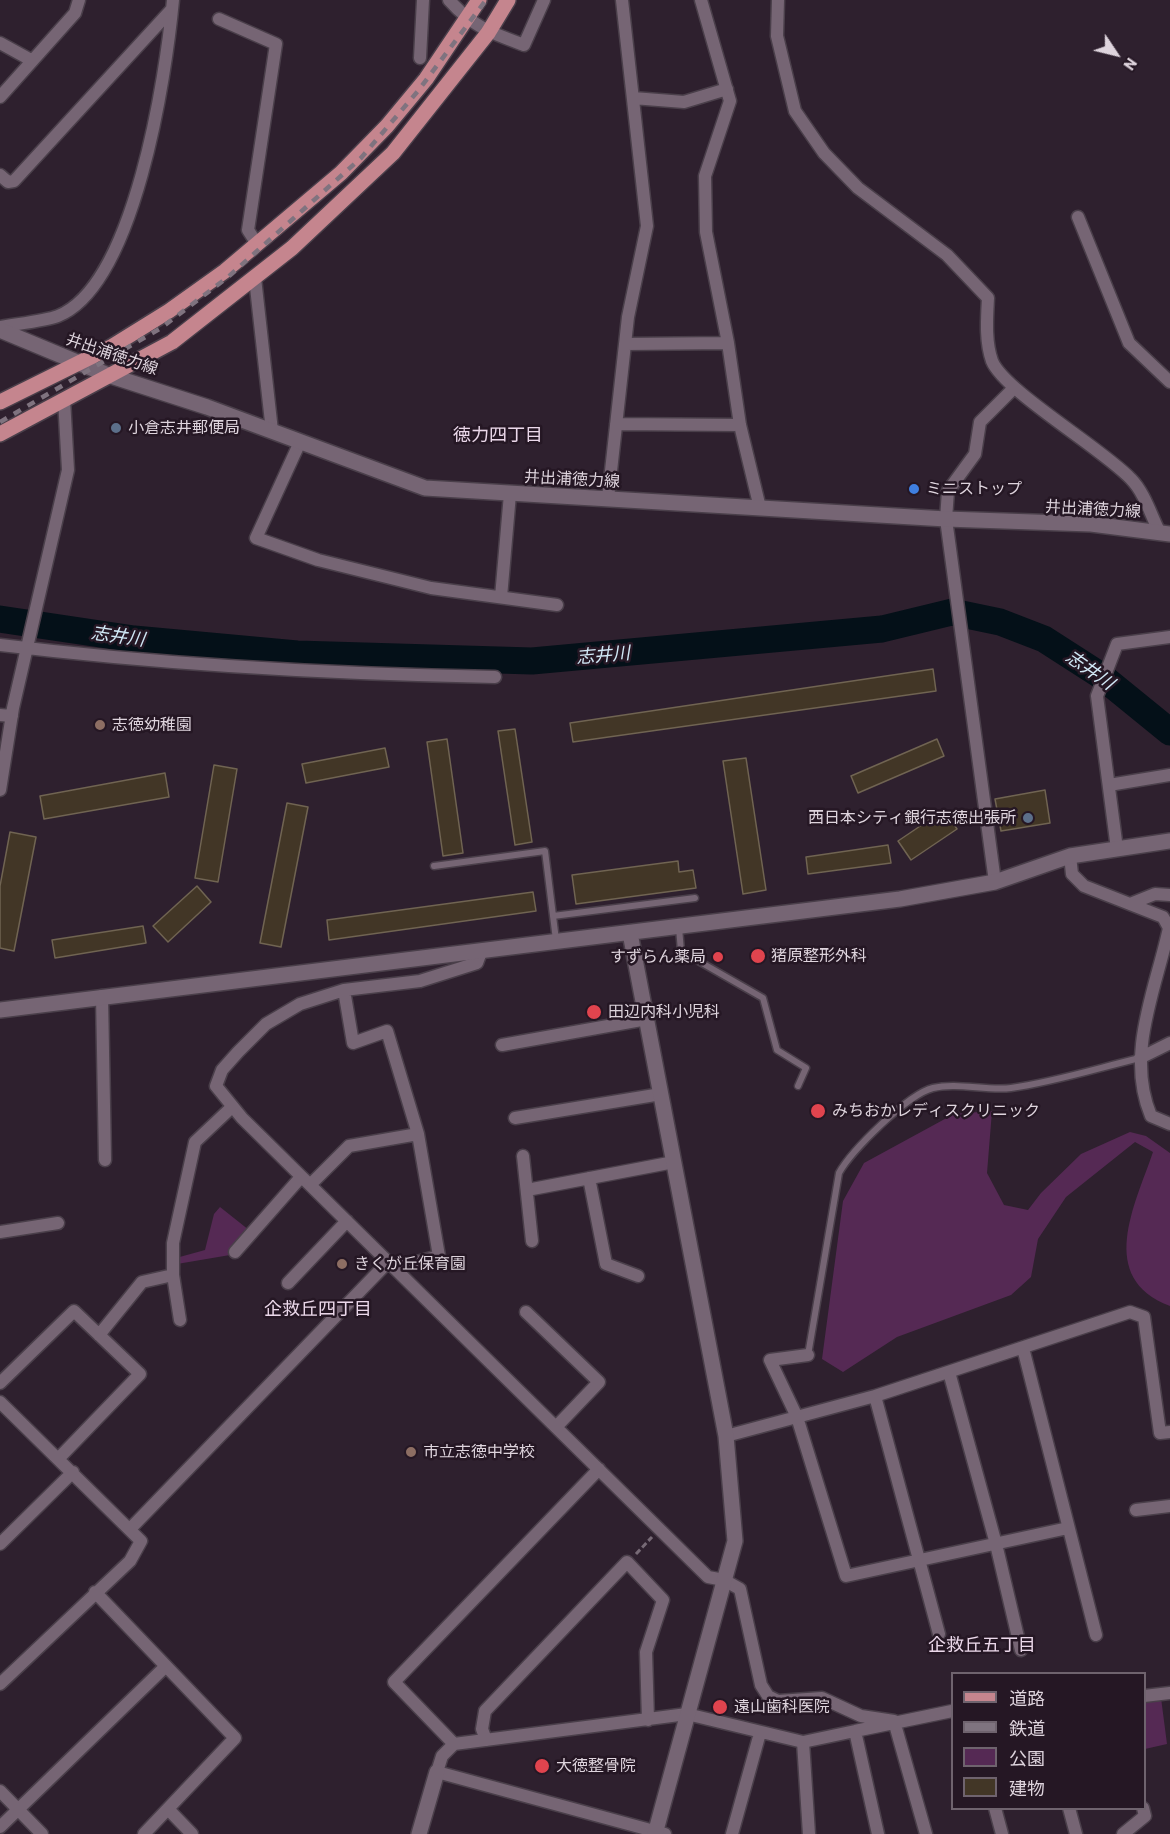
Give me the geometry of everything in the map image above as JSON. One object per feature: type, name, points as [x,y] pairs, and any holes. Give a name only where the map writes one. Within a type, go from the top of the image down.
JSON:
[{"type":"main road","points":[[0,402],[80,364],[169,311],[257,244],[341,173],[387,126],[426,79],[479,0]]},
{"type":"main road","points":[[0,434],[172,342],[255,278],[332,213],[393,153],[488,33],[508,0]]},
{"type":"street","points":[[0,97],[75,13],[79,0]]},
{"type":"street","points":[[420,58],[423,0]]},
{"type":"street","points":[[449,0],[467,20],[488,33],[524,45],[544,0]]},
{"type":"street","points":[[608,498],[633,288],[647,226],[622,0]]},
{"type":"street","points":[[701,0],[730,101],[705,176],[706,232],[728,343],[740,424],[760,508]]},
{"type":"street","points":[[778,0],[777,36],[795,111],[824,153],[858,188],[947,255],[988,298],[987,333],[993,363],[1014,388],[1066,425],[1133,480],[1165,533]]},
{"type":"street","points":[[0,175],[8,182],[14,181],[172,4]]},
{"type":"street","points":[[0,329],[58,316],[87,296],[109,265],[123,231],[155,121],[172,4]]},
{"type":"street","points":[[219,19],[276,44],[248,230],[257,244]]},
{"type":"street","points":[[0,43],[31,60]]},
{"type":"street","points":[[633,98],[684,102],[727,89]]},
{"type":"street","points":[[1078,217],[1129,343],[1170,382]]},
{"type":"street","points":[[255,278],[272,431]]},
{"type":"street","name":"井出浦徳力線","points":[[0,329],[108,375],[154,388],[425,488],[946,519],[1091,524],[1165,533]]},
{"type":"street","points":[[625,344],[728,343]]},
{"type":"street","points":[[995,882],[946,519],[948,491],[975,454],[980,422],[1014,388]]},
{"type":"street","points":[[0,790],[6,716],[26,648],[68,470],[64,399]]},
{"type":"street","points":[[616,424],[740,424]]},
{"type":"street","points":[[300,442],[256,538],[318,560],[431,588],[556,605]]},
{"type":"street","points":[[501,597],[510,494]]},
{"type":"street","points":[[1117,849],[1096,696],[1117,645],[1170,637]]},
{"type":"street","points":[[0,645],[167,663],[362,675],[495,677]]},
{"type":"street","points":[[1109,784],[1170,775]]},
{"type":"street","points":[[0,1010],[900,899],[995,882],[1070,856],[1170,841]]},
{"type":"street","points":[[1070,856],[1072,874],[1084,886],[1163,917],[1169,928],[1141,1037],[1140,1058],[1145,1101],[1151,1116],[1170,1124]]},
{"type":"street","points":[[1130,904],[1155,894],[1170,895]]},
{"type":"street","points":[[437,1772],[658,1833],[687,1714],[735,1541],[726,1436],[630,933]]},
{"type":"street","points":[[481,952],[477,963],[420,981],[344,990],[300,1004],[266,1024],[222,1070],[216,1086],[232,1107],[306,1181],[708,1577],[724,1580],[740,1589],[761,1685],[768,1696],[778,1701],[822,1698],[861,1716],[894,1721]]},
{"type":"street","points":[[130,1529],[392,1265],[440,1257],[418,1134],[387,1031],[353,1043],[344,990]]},
{"type":"street","points":[[102,996],[105,1160]]},
{"type":"street","points":[[502,1045],[647,1019]]},
{"type":"street","points":[[1140,1058],[1170,1043]]},
{"type":"street","points":[[515,1118],[661,1094]]},
{"type":"street","points":[[180,1320],[173,1275],[173,1243],[195,1142],[232,1107]]},
{"type":"street","points":[[235,1252],[306,1181],[349,1146],[418,1134]]},
{"type":"street","points":[[523,1156],[532,1240]]},
{"type":"street","points":[[527,1190],[674,1162]]},
{"type":"street","points":[[589,1178],[606,1264],[638,1276]]},
{"type":"street","points":[[288,1283],[347,1221]]},
{"type":"street","points":[[0,1232],[58,1223]]},
{"type":"street","points":[[99,1335],[142,1282],[173,1275]]},
{"type":"street","points":[[0,1383],[74,1311],[140,1374],[59,1458]]},
{"type":"street","points":[[526,1312],[599,1382],[556,1427]]},
{"type":"street","points":[[726,1436],[875,1396],[1130,1312],[1144,1317],[1160,1433],[1170,1432]]},
{"type":"street","points":[[1023,1348],[1096,1635]]},
{"type":"street","points":[[808,1355],[770,1359],[797,1418],[846,1576],[1068,1528]]},
{"type":"street","points":[[949,1372],[996,1544],[1021,1650]]},
{"type":"street","points":[[875,1396],[939,1634]]},
{"type":"street","points":[[0,1402],[141,1541],[141,1546],[130,1561],[0,1684]]},
{"type":"street","points":[[454,1744],[394,1682],[599,1469]]},
{"type":"street","points":[[0,1544],[73,1472]]},
{"type":"street","points":[[1136,1510],[1170,1506]]},
{"type":"street","points":[[486,1740],[482,1729],[484,1711],[627,1562],[663,1600],[646,1652],[648,1720]]},
{"type":"street","points":[[95,1592],[235,1738],[144,1834]]},
{"type":"street","points":[[0,1827],[165,1667]]},
{"type":"street","points":[[1146,1696],[1170,1693]]},
{"type":"street","points":[[419,1834],[442,1756],[454,1744],[687,1714],[803,1742],[894,1721],[951,1711]]},
{"type":"street","points":[[894,1721],[926,1834]]},
{"type":"street","points":[[855,1731],[878,1834]]},
{"type":"street","points":[[732,1834],[760,1733]]},
{"type":"street","points":[[803,1742],[809,1834]]},
{"type":"street","points":[[0,1791],[42,1834]]},
{"type":"street","points":[[168,1809],[192,1834]]},
{"type":"street","points":[[996,1810],[1002,1834]]},
{"type":"street","points":[[1070,1810],[1076,1834]]},
{"type":"street","points":[[1123,1834],[1145,1816],[1143,1810]]},
{"type":"lane","points":[[434,866],[545,851],[556,940]]},
{"type":"lane","points":[[553,916],[695,898]]},
{"type":"lane","points":[[679,927],[681,951],[708,969],[763,998],[777,1050],[806,1068],[798,1086]]},
{"type":"lane","points":[[808,1355],[839,1173],[847,1159],[914,1097],[933,1088],[1009,1088],[1140,1058]]},
{"type":"path","points":[[627,1562],[660,1530]]},
{"type":"green space","points":[[992,1111],[987,1173],[1004,1205],[1028,1210],[1041,1193],[1081,1154],[1130,1132],[1146,1136],[1170,1153],[1170,1306],[1147,1294],[1134,1278],[1127,1259],[1127,1238],[1131,1217],[1153,1152],[1135,1142],[1066,1197],[1038,1239],[1031,1277],[1011,1295],[897,1337],[843,1372],[822,1359],[843,1201],[864,1163],[954,1114]]},
{"type":"green space","points":[[220,1207],[249,1230],[230,1255],[177,1264],[176,1258],[205,1250],[214,1214]]},
{"type":"green space","points":[[1161,1698],[1167,1744],[1146,1749],[1146,1700]]},
{"type":"building","points":[[933,669],[936,691],[573,742],[570,723]]},
{"type":"building","points":[[515,729],[532,842],[515,845],[498,731]]},
{"type":"building","points":[[447,739],[463,853],[443,856],[427,742]]},
{"type":"building","points":[[937,739],[944,756],[858,793],[851,776]]},
{"type":"building","points":[[385,748],[389,767],[306,783],[302,764]]},
{"type":"building","points":[[746,758],[766,890],[743,894],[723,761]]},
{"type":"building","points":[[214,765],[237,769],[218,882],[195,878]]},
{"type":"building","points":[[165,773],[169,797],[44,819],[40,796]]},
{"type":"building","points":[[1045,790],[1050,823],[1001,831],[995,799]]},
{"type":"building","points":[[287,803],[308,807],[281,947],[260,943]]},
{"type":"building","points":[[944,810],[957,829],[911,860],[898,841]]},
{"type":"building","points":[[10,832],[36,837],[14,951],[0,948],[0,886]]},
{"type":"building","points":[[888,845],[891,863],[808,874],[806,857]]},
{"type":"building","points":[[678,861],[679,872],[693,870],[696,888],[576,904],[572,875]]},
{"type":"building","points":[[197,886],[211,902],[168,942],[153,926]]},
{"type":"building","points":[[533,892],[536,911],[329,940],[327,920]]},
{"type":"building","points":[[143,926],[146,943],[55,958],[52,940]]},
{"type":"waterway","name":"志井川","points":[[0,619],[134,639],[297,654],[532,661],[882,629],[952,612],[1000,622],[1044,639],[1100,675],[1170,732]]},
{"type":"railway","points":[[0,422],[161,328],[228,277],[361,158],[418,91],[486,0]]},
{"type":"place","name":"小倉志井郵便局","points":[[116,428]]},
{"type":"place","name":"ミニストップ","points":[[914,489]]},
{"type":"place","name":"志徳幼稚園","points":[[100,725]]},
{"type":"place","name":"西日本シティ銀行志徳出張所","points":[[1028,818]]},
{"type":"place","name":"猪原整形外科","points":[[758,956]]},
{"type":"place","name":"すずらん薬局","points":[[718,957]]},
{"type":"place","name":"田辺内科小児科","points":[[594,1012]]},
{"type":"place","name":"みちおかレディスクリニック","points":[[818,1111]]},
{"type":"place","name":"きくが丘保育園","points":[[342,1264]]},
{"type":"place","name":"市立志徳中学校","points":[[411,1452]]},
{"type":"place","name":"遠山歯科医院","points":[[720,1707]]},
{"type":"place","name":"大徳整骨院","points":[[542,1766]]},
{"type":"district","name":"徳力四丁目","points":[[498,435]]},
{"type":"district","name":"企救丘四丁目","points":[[318,1309]]},
{"type":"district","name":"企救丘五丁目","points":[[982,1645]]}]
